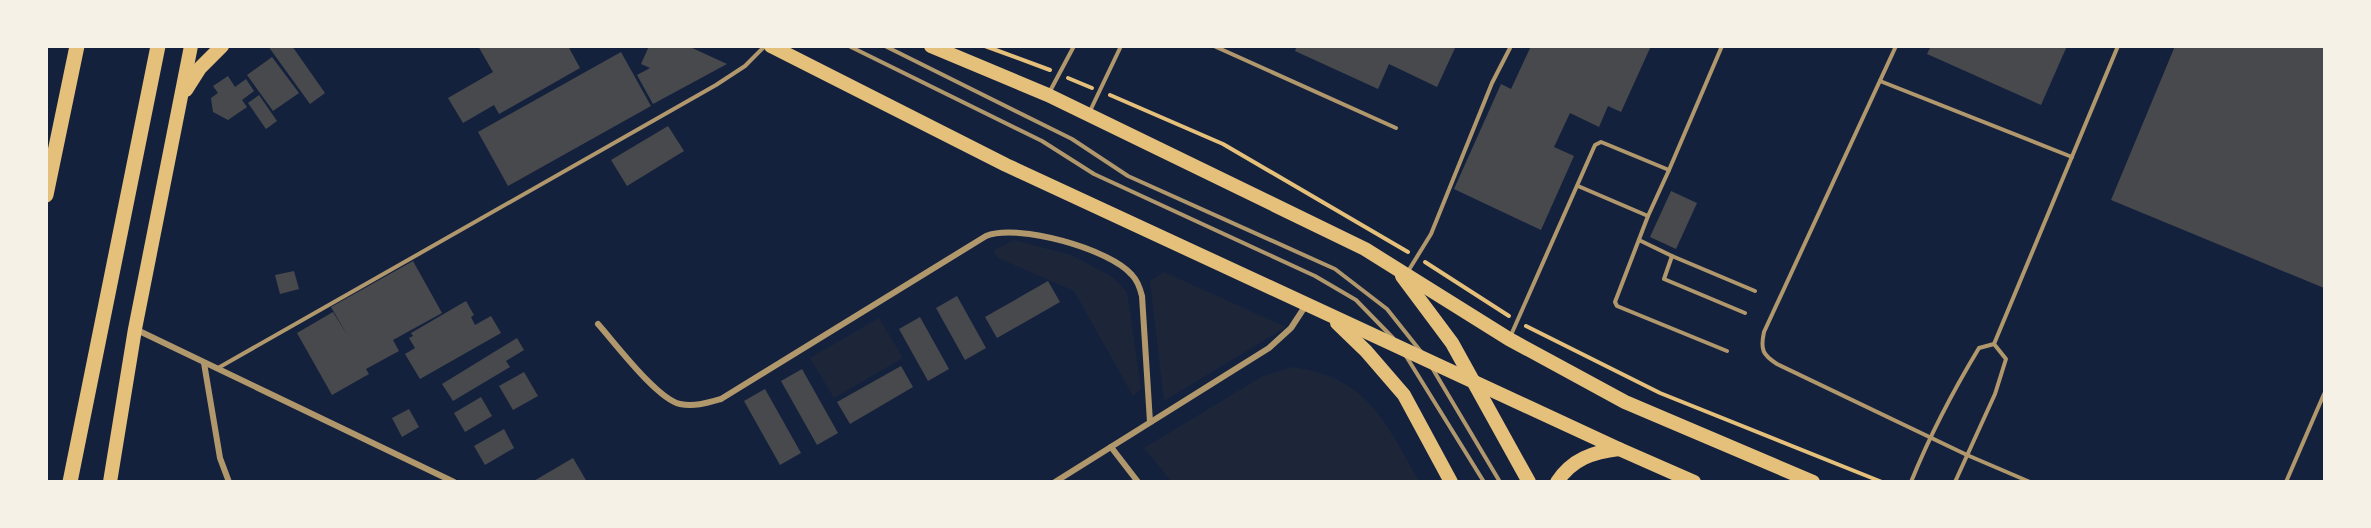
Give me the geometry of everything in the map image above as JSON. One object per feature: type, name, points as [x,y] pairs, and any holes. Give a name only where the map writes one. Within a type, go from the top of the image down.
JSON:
[{"type":"highway","points":[[46,195],[77,46]]},
{"type":"highway","points":[[70,482],[158,46]]},
{"type":"main road","points":[[110,482],[135,329],[191,46]]},
{"type":"main road","points":[[179,102],[200,68],[222,46]]},
{"type":"main road","points":[[771,46],[939,134],[1329,316],[1694,482]]},
{"type":"main road","points":[[931,46],[1089,114],[1390,262],[1509,339],[1625,402],[1813,482]]},
{"type":"main road","points":[[1390,262],[1432,314],[1474,382],[1529,482]]},
{"type":"main road","points":[[1329,316],[1366,351],[1399,388],[1418,417],[1451,482]]},
{"type":"main road","points":[[1557,482],[1565,471],[1581,459],[1596,453],[1618,449]]},
{"type":"street","points":[[598,324],[664,397],[680,404],[700,405],[721,399],[986,236],[1008,232],[1034,234],[1096,254],[1125,268],[1136,280],[1142,296],[1150,422]]},
{"type":"street","points":[[1055,482],[1269,348],[1292,328],[1306,305]]},
{"type":"street","points":[[135,329],[454,482]]},
{"type":"street","points":[[204,363],[220,458],[229,482]]},
{"type":"street","points":[[1111,447],[1138,482]]},
{"type":"lane","points":[[216,369],[716,85],[745,66],[765,46]]},
{"type":"lane","points":[[849,46],[1035,137],[1094,174],[1344,292],[1365,308],[1401,348],[1484,482]]},
{"type":"lane","points":[[885,46],[1072,139],[1128,176],[1335,269],[1387,309],[1426,359],[1500,482]]},
{"type":"lane","points":[[1048,95],[1074,46]]},
{"type":"lane","points":[[1089,114],[1121,46]]},
{"type":"lane","points":[[1214,46],[1396,128]]},
{"type":"lane","points":[[1407,273],[1431,234],[1492,83],[1511,46]]},
{"type":"lane","points":[[1722,46],[1648,216],[1615,302],[1617,306],[1727,351]]},
{"type":"lane","points":[[1896,46],[1764,332],[1761,347],[1765,356],[1777,364],[1967,455],[2030,482]]},
{"type":"lane","points":[[1994,344],[2118,46]]},
{"type":"lane","points":[[1880,81],[2072,157]]},
{"type":"lane","points":[[1509,339],[1595,145],[1601,142],[1669,170]]},
{"type":"lane","points":[[1578,186],[1648,216]]},
{"type":"lane","points":[[1640,240],[1755,291]]},
{"type":"lane","points":[[1672,256],[1664,279],[1745,313]]},
{"type":"lane","points":[[1911,482],[1930,436],[1979,348],[1994,344]]},
{"type":"lane","points":[[1955,482],[1995,394],[2006,359],[1994,344]]},
{"type":"lane","points":[[2286,482],[2325,394]]},
{"type":"path","points":[[986,46],[1060,74],[1223,144],[1416,257],[1516,320],[1580,355],[1660,393],[1882,482]]},
{"type":"shaded area","points":[[1014,240],[1071,255],[1113,277],[1127,292],[1141,389],[1133,396],[1074,291],[998,258],[993,251]]},
{"type":"shaded area","points":[[1164,272],[1286,327],[1164,401],[1150,281]]},
{"type":"shaded area","points":[[879,318],[903,358],[834,398],[810,358]]},
{"type":"shaded area","points":[[1293,367],[1340,381],[1357,392],[1384,422],[1419,481],[1171,481],[1144,448],[1263,376]]},
{"type":"building","points":[[268,46],[292,46],[325,93],[310,104]]},
{"type":"building","points":[[478,46],[568,46],[580,68],[499,114],[494,105],[463,123],[448,98],[493,72]]},
{"type":"building","points":[[649,46],[688,46],[727,64],[653,104],[637,75],[650,68],[641,64]]},
{"type":"building","points":[[1297,46],[1456,46],[1437,87],[1389,64],[1378,89],[1295,51]]},
{"type":"building","points":[[1531,46],[1651,46],[1621,112],[1608,106],[1599,127],[1570,113],[1554,147],[1574,156],[1541,230],[1454,189],[1501,84],[1511,89]]},
{"type":"building","points":[[1931,46],[2067,46],[2041,105],[1927,54]]},
{"type":"building","points":[[2175,46],[2324,46],[2324,288],[2111,200]]},
{"type":"building","points":[[621,52],[651,106],[508,186],[478,132]]},
{"type":"building","points":[[272,57],[299,93],[273,111],[247,75]]},
{"type":"building","points":[[228,76],[235,87],[246,79],[254,91],[242,100],[247,107],[228,120],[213,112],[211,98],[218,93],[213,86]]},
{"type":"building","points":[[259,95],[277,121],[266,129],[248,103]]},
{"type":"building","points":[[668,126],[684,151],[627,186],[611,160]]},
{"type":"building","points":[[1671,191],[1697,203],[1676,249],[1650,237]]},
{"type":"building","points":[[413,261],[442,313],[393,340],[399,351],[366,369],[369,374],[332,395],[297,333],[333,312],[348,336],[331,307]]},
{"type":"building","points":[[294,271],[299,289],[280,294],[275,275]]},
{"type":"building","points":[[1048,281],[1060,302],[997,338],[985,317]]},
{"type":"building","points":[[957,296],[986,348],[965,360],[936,308]]},
{"type":"building","points":[[466,301],[474,315],[471,317],[475,325],[491,316],[501,333],[420,379],[405,354],[415,348],[409,338],[413,336],[411,333]]},
{"type":"building","points":[[920,317],[949,369],[928,381],[899,329]]},
{"type":"building","points":[[517,338],[524,350],[506,361],[510,367],[453,401],[442,384]]},
{"type":"building","points":[[901,366],[913,387],[850,424],[837,402]]},
{"type":"building","points":[[802,369],[838,433],[817,445],[781,381]]},
{"type":"building","points":[[524,372],[538,396],[513,410],[499,386]]},
{"type":"building","points":[[765,389],[801,453],[780,465],[744,401]]},
{"type":"building","points":[[481,397],[492,416],[465,432],[454,413]]},
{"type":"building","points":[[409,409],[419,427],[402,437],[392,418]]},
{"type":"building","points":[[504,429],[514,448],[485,465],[474,446]]},
{"type":"building","points":[[573,458],[587,482],[532,482]]}]
